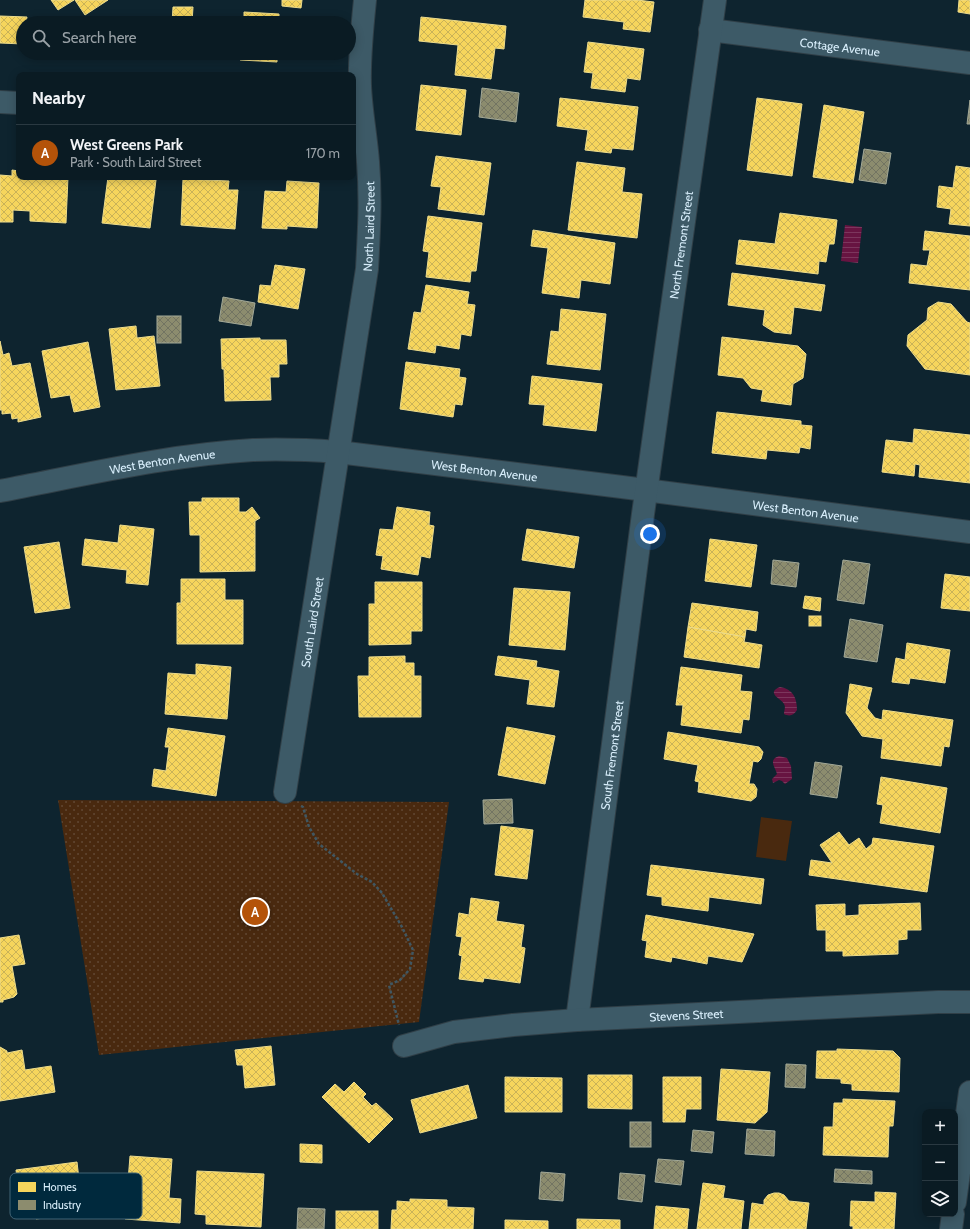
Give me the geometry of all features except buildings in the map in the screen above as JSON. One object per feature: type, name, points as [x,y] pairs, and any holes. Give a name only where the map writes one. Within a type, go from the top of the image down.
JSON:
[{"type":"street","name":"North Laird Street","points":[[338,452],[367,269],[370,219],[368,161],[358,121],[360,53],[365,0]]},
{"type":"street","name":"North Fremont Street","points":[[647,490],[714,0]]},
{"type":"street","name":"Cottage Avenue","points":[[710,30],[970,63]]},
{"type":"street","points":[[0,102],[16,103]]},
{"type":"street","name":"West Benton Avenue","points":[[0,491],[154,461],[253,450],[294,449],[338,452],[970,532]]},
{"type":"street","name":"South Laird Street","points":[[285,792],[338,452]]},
{"type":"street","name":"South Fremont Street","points":[[577,1020],[647,490]]},
{"type":"street","name":"Stevens Street","points":[[404,1046],[454,1032],[513,1025],[577,1020],[930,1002],[970,1002]]},
{"type":"street","points":[[958,1181],[970,1092]]},
{"type":"street","points":[[951,1229],[953,1217]]},
{"type":"path","points":[[285,792],[303,807],[309,827],[319,844],[356,874],[372,882],[382,893],[405,933],[413,950],[410,969],[400,980],[389,986],[399,1025]]},
{"type":"shaded area","points":[[845,225],[862,227],[858,263],[841,261]]},
{"type":"shaded area","points":[[780,687],[791,692],[795,698],[797,710],[792,715],[784,714],[785,705],[774,694],[774,691]]},
{"type":"shaded area","points":[[779,756],[787,758],[791,766],[792,779],[785,784],[779,780],[773,783],[772,779],[777,774],[773,762]]},
{"type":"shaded area","points":[[58,800],[449,802],[419,1022],[99,1055]]},
{"type":"shaded area","points":[[761,817],[792,821],[786,861],[756,857]]},
{"type":"place","name":"West Greens Park","points":[[255,912]]}]
